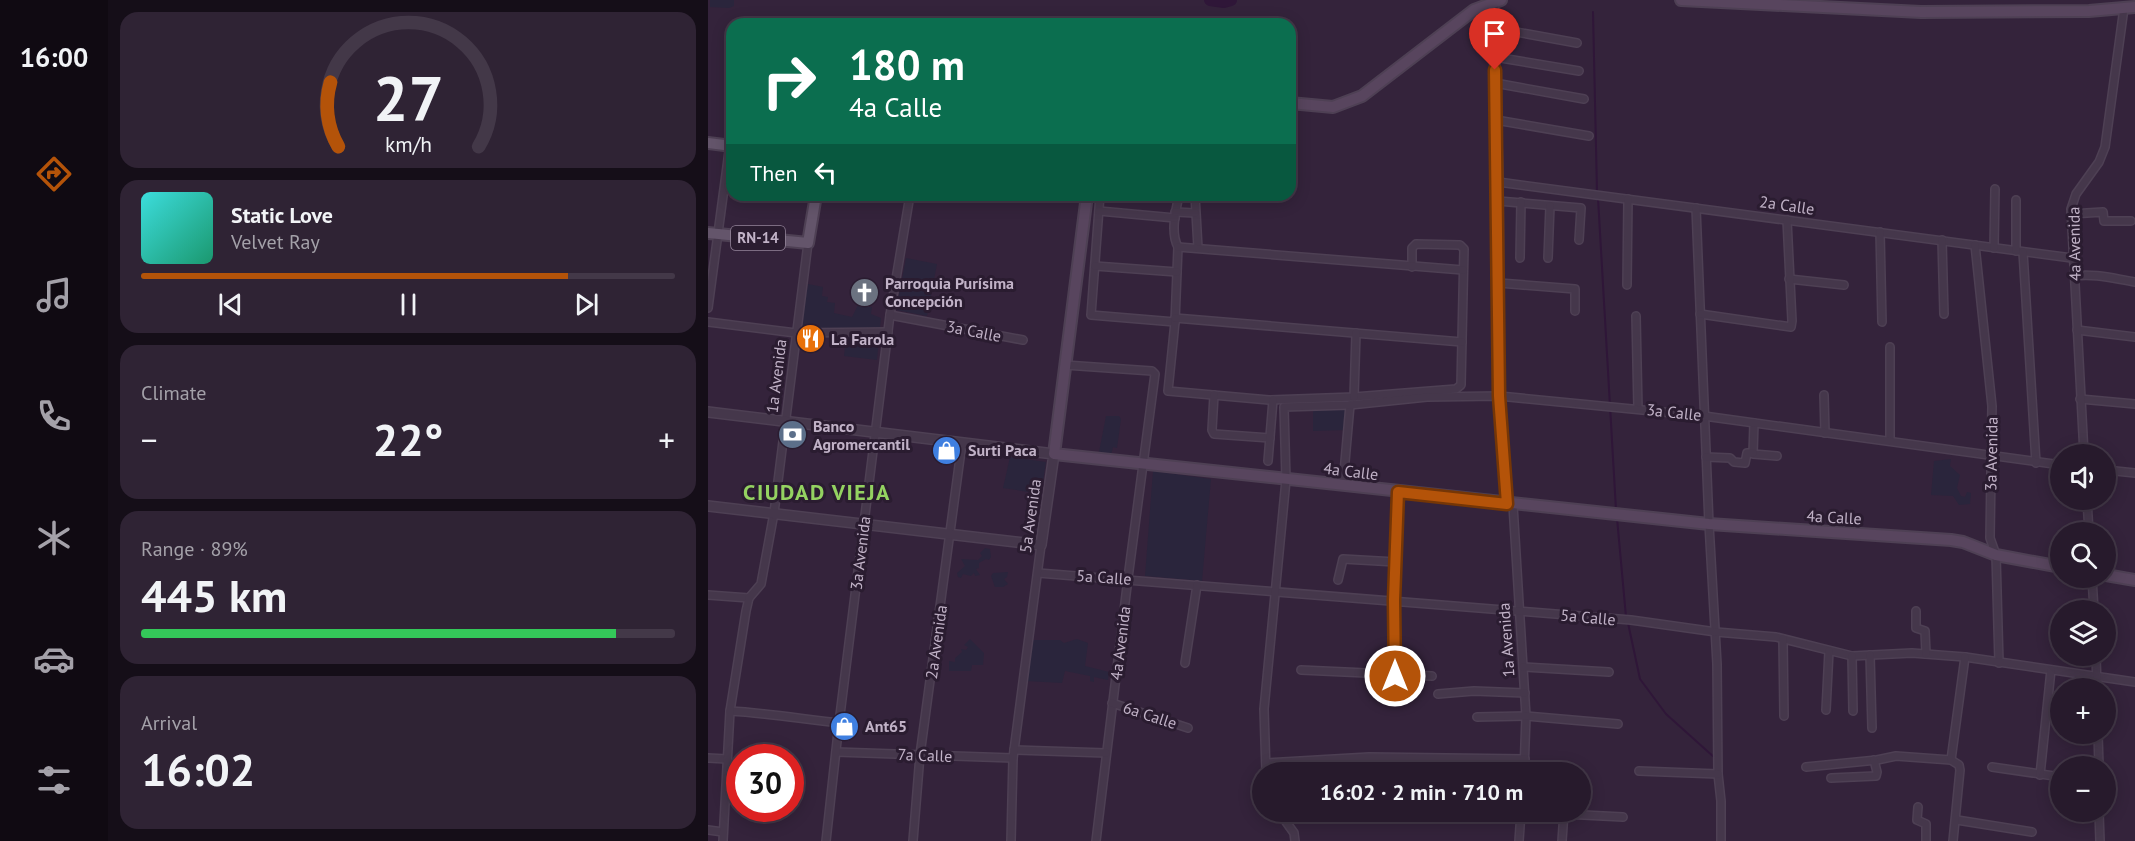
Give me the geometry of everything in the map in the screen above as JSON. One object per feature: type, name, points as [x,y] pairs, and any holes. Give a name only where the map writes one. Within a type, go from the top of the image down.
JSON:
[{"type":"main road","points":[[1681,0],[1921,12],[2089,10],[2129,7]]},
{"type":"main road","points":[[1296,104],[1333,107],[1362,96],[1474,10],[1498,1]]},
{"type":"main road","points":[[708,143],[726,145]]},
{"type":"main road","name":"1a Avenida","points":[[808,243],[815,201]]},
{"type":"main road","name":"5a Avenida","points":[[1054,454],[1085,201]]},
{"type":"main road","name":"RN-14","points":[[713,233],[808,243]]},
{"type":"main road","name":"4a Calle","points":[[1054,454],[1709,524],[1951,540],[1963,542],[1996,555],[2050,565]]},
{"type":"main road","points":[[2116,577],[2135,580]]},
{"type":"street","name":"1a Avenida","points":[[1498,1],[1494,28],[1498,182],[1499,396],[1525,693],[1525,762]]},
{"type":"street","name":"4a Avenida","points":[[2083,444],[2072,258],[2072,201],[2099,162],[2105,147],[2129,7]]},
{"type":"street","points":[[1494,28],[1577,43]]},
{"type":"street","points":[[1495,57],[1579,71]]},
{"type":"street","points":[[1495,82],[1584,99]]},
{"type":"street","points":[[1496,120],[1589,136]]},
{"type":"street","points":[[708,308],[713,233],[726,166]]},
{"type":"street","name":"2a Calle","points":[[1498,182],[2072,258]]},
{"type":"street","points":[[1994,248],[1995,189]]},
{"type":"street","points":[[1628,199],[1628,285]]},
{"type":"street","points":[[2016,200],[2036,463]]},
{"type":"street","name":"3a Avenida","points":[[826,841],[890,315],[909,201]]},
{"type":"street","points":[[1100,201],[1090,315],[1462,342]]},
{"type":"street","points":[[1178,201],[1174,241],[1178,247],[1175,320],[1168,391],[1273,400],[1354,397],[1456,389],[1461,385],[1464,249],[1460,245],[1414,245],[1412,267]]},
{"type":"street","points":[[1195,201],[1198,248]]},
{"type":"street","points":[[1498,201],[1581,208],[1579,240]]},
{"type":"street","points":[[1520,258],[1521,202]]},
{"type":"street","points":[[1548,258],[1550,206]]},
{"type":"street","points":[[1696,208],[1709,524],[1716,632],[1721,841]]},
{"type":"street","points":[[1099,211],[1175,215],[1195,213]]},
{"type":"street","points":[[2071,214],[2103,212],[2104,221],[2131,221]]},
{"type":"street","points":[[1700,314],[1791,327],[1787,220]]},
{"type":"street","points":[[1880,232],[1882,322]]},
{"type":"street","points":[[1942,240],[1944,314]]},
{"type":"street","name":"1a Avenida","points":[[728,744],[730,711],[746,611],[749,598],[761,584],[774,513],[808,243]]},
{"type":"street","name":"3a Avenida","points":[[1975,245],[1992,406],[1990,538],[1996,555],[1999,663]]},
{"type":"street","points":[[1178,247],[1463,270]]},
{"type":"street","points":[[1095,266],[1177,272]]},
{"type":"street","points":[[2074,276],[2092,274],[2135,282]]},
{"type":"street","points":[[1789,279],[1844,285]]},
{"type":"street","points":[[1498,283],[1575,290],[1575,311]]},
{"type":"street","name":"3a Calle","points":[[890,315],[1023,340]]},
{"type":"street","points":[[1636,316],[1638,409]]},
{"type":"street","points":[[708,322],[796,333],[888,332]]},
{"type":"street","points":[[2077,330],[2135,337]]},
{"type":"street","points":[[1354,397],[1356,333]]},
{"type":"street","points":[[1890,347],[1890,441]]},
{"type":"street","name":"4a Avenida","points":[[1065,365],[1152,371],[1155,374],[1096,841]]},
{"type":"street","points":[[1214,395],[1212,430],[1214,434],[1269,438]]},
{"type":"street","points":[[1824,395],[1825,433]]},
{"type":"street","name":"3a Calle","points":[[1286,480],[1284,407],[1499,396],[1704,416],[2050,464]]},
{"type":"street","points":[[2080,399],[2135,404]]},
{"type":"street","points":[[1268,461],[1273,400]]},
{"type":"street","points":[[1343,484],[1350,405]]},
{"type":"street","name":"4a Calle","points":[[708,412],[1054,454]]},
{"type":"street","points":[[1753,453],[1754,423]]},
{"type":"street","name":"2a Avenida","points":[[913,841],[920,754],[962,443]]},
{"type":"street","points":[[1706,457],[1730,458],[1734,462],[1745,463],[1747,453],[1777,456]]},
{"type":"street","name":"5a Avenida","points":[[1011,841],[1014,754],[1054,454]]},
{"type":"street","points":[[2116,471],[2135,473]]},
{"type":"street","points":[[1266,762],[1264,709],[1286,480]]},
{"type":"street","points":[[1395,676],[1394,600],[1398,492]]},
{"type":"street","points":[[708,506],[1041,545]]},
{"type":"street","points":[[1338,580],[1342,559],[1396,562]]},
{"type":"street","name":"5a Calle","points":[[1038,573],[1128,578],[1627,620],[1784,639],[1852,656],[1926,654],[1965,657],[2135,682]]},
{"type":"street","points":[[1185,663],[1197,585]]},
{"type":"street","points":[[708,595],[749,598]]},
{"type":"street","points":[[1916,611],[1916,628],[1922,628],[1925,631],[1926,654]]},
{"type":"street","points":[[1784,639],[1784,716]]},
{"type":"street","points":[[1826,710],[1829,651]]},
{"type":"street","points":[[1870,655],[1872,728]]},
{"type":"street","points":[[1852,656],[1853,711]]},
{"type":"street","points":[[1951,760],[1965,657]]},
{"type":"street","points":[[2096,666],[2097,677]]},
{"type":"street","points":[[1523,667],[1609,672]]},
{"type":"street","points":[[1301,670],[1432,676]]},
{"type":"street","points":[[2040,775],[2051,670]]},
{"type":"street","points":[[1438,694],[1474,691],[1525,693]]},
{"type":"street","name":"6a Calle","points":[[1112,703],[1188,728]]},
{"type":"street","points":[[730,711],[771,713],[839,723]]},
{"type":"street","points":[[1477,717],[1526,716],[1618,724]]},
{"type":"street","name":"7a Calle","points":[[836,752],[1106,753]]},
{"type":"street","points":[[1806,767],[1896,756],[1951,760],[1959,765],[1957,820],[1953,841]]},
{"type":"street","points":[[1295,762],[1369,757],[1525,759]]},
{"type":"street","points":[[708,758],[726,759]]},
{"type":"street","points":[[1831,778],[1876,776],[1874,760]]},
{"type":"street","points":[[1992,766],[2050,776]]},
{"type":"street","points":[[1640,771],[1718,774]]},
{"type":"street","name":"1a Avenida","points":[[723,841],[726,777]]},
{"type":"street","points":[[1918,807],[1917,820],[1926,824],[1926,841]]},
{"type":"street","points":[[1591,815],[1623,817]]},
{"type":"street","points":[[1957,820],[2032,832]]},
{"type":"street","points":[[1286,822],[1294,832],[1295,841]]},
{"type":"street","points":[[1519,841],[1520,822]]},
{"type":"street","points":[[1562,841],[1563,822]]},
{"type":"street","points":[[2099,822],[2100,841]]},
{"type":"street","points":[[708,830],[723,832]]},
{"type":"shaded area","points":[[710,0],[734,0],[734,6],[710,7]]},
{"type":"shaded area","points":[[906,258],[937,264],[927,316],[896,310]]},
{"type":"shaded area","points":[[808,284],[823,287],[822,296],[828,297],[827,302],[835,303],[834,313],[852,317],[858,305],[872,307],[871,314],[881,318],[877,360],[844,356],[846,338],[802,336],[803,310]]},
{"type":"shaded area","points":[[1347,408],[1347,430],[1313,431],[1313,409]]},
{"type":"shaded area","points":[[1106,416],[1119,416],[1121,419],[1117,448],[1113,447],[1111,455],[1099,452]]},
{"type":"shaded area","points":[[1010,457],[1046,462],[1041,494],[1003,488]]},
{"type":"shaded area","points":[[1951,459],[1950,466],[1960,475],[1957,488],[1961,496],[1965,497],[1967,492],[1971,493],[1970,504],[1959,505],[1953,496],[1931,495],[1934,461]]},
{"type":"shaded area","points":[[1153,471],[1211,479],[1202,581],[1145,576]]},
{"type":"shaded area","points":[[985,548],[990,549],[991,557],[979,563],[979,568],[976,569],[980,575],[963,574],[961,578],[958,577],[957,573],[965,566],[961,559],[978,560]]},
{"type":"shaded area","points":[[1008,572],[1004,579],[1008,584],[995,587],[991,576],[993,573]]},
{"type":"shaded area","points":[[970,639],[984,653],[983,665],[972,665],[971,671],[949,671],[949,661],[955,662],[955,658],[962,652],[961,649],[966,650],[968,647],[964,645]]},
{"type":"shaded area","points":[[1077,639],[1088,643],[1085,666],[1109,672],[1108,680],[1094,677],[1094,682],[1090,681],[1090,676],[1065,671],[1062,683],[1026,681],[1031,640],[1060,640],[1064,643]]},
{"type":"waterway","points":[[1210,0],[1224,2],[1231,0]]},
{"type":"waterway","points":[[1593,12],[1597,192]]},
{"type":"waterway","points":[[1598,198],[1616,510]]},
{"type":"waterway","points":[[1617,518],[1626,617]]},
{"type":"waterway","points":[[1628,623],[1640,679],[1666,714],[1715,758]]},
{"type":"place","name":"Parroquia Purísima Concepción","points":[[864,292]]},
{"type":"place","name":"La Farola","points":[[810,339]]},
{"type":"place","name":"Banco Agromercantil","points":[[792,435]]},
{"type":"place","name":"Surti Paca","points":[[947,450]]},
{"type":"place","name":"Ant65","points":[[844,726]]},
{"type":"district","name":"CIUDAD VIEJA","points":[[817,492]]},
{"type":"route","points":[[1395,676],[1394,600],[1398,492],[1507,504],[1499,396],[1495,70]]}]
